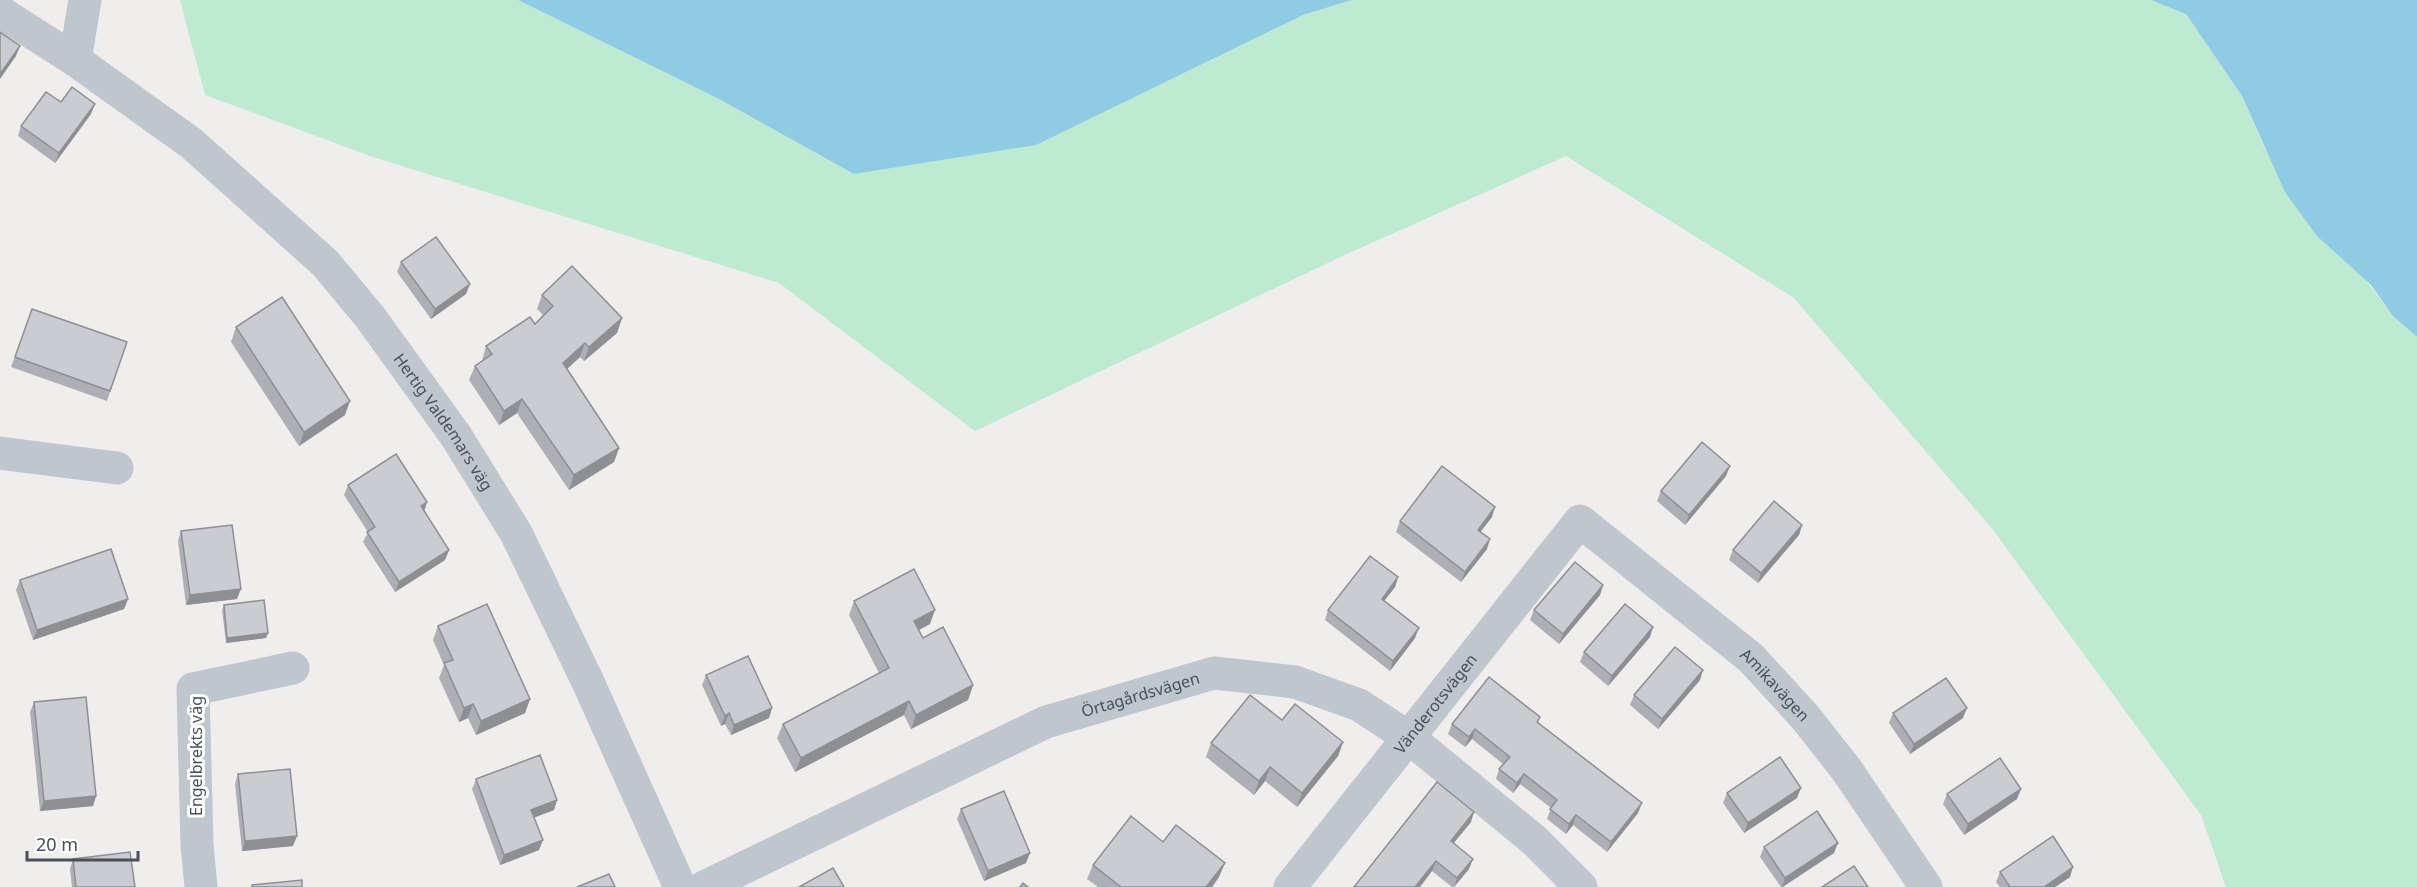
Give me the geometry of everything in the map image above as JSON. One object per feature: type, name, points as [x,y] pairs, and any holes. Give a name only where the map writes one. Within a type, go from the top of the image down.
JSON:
[{"type":"street","points":[[75,60],[86,0]]},
{"type":"street","name":"Hertig Valdemars väg","points":[[0,12],[75,60],[191,142],[325,263],[370,317],[456,436],[516,533],[588,682],[680,887]]},
{"type":"street","points":[[0,453],[117,468]]},
{"type":"street","name":"Vänderotsvägen","points":[[1290,887],[1580,521]]},
{"type":"street","name":"Amikavägen","points":[[1580,521],[1750,658],[1805,717],[1846,769],[1926,887]]},
{"type":"street","name":"Engelbrekts väg","points":[[201,887],[196,845],[193,689],[293,668]]},
{"type":"street","name":"Örtagårdsvägen","points":[[704,887],[1046,722],[1214,673],[1295,682],[1359,705],[1407,737],[1534,840],[1581,887]]},
{"type":"green space","points":[[180,0],[518,0],[717,98],[854,174],[1303,15],[1352,0],[2151,0],[2185,13],[2242,96],[2264,147],[2393,316],[2417,337],[2417,887],[2226,887],[2201,815],[1994,531],[1794,298],[1566,156],[1338,258],[975,431],[779,283],[373,157],[205,95]]},
{"type":"water","points":[[518,0],[1352,0],[1303,15],[1036,145],[854,174],[717,98]]},
{"type":"water","points":[[2151,0],[2417,0],[2417,337],[2393,316],[2371,285],[2317,236],[2285,192],[2242,96],[2186,14]]},
{"type":"building","points":[[0,32],[20,46],[0,74]]},
{"type":"building","points":[[72,87],[95,104],[59,153],[21,126],[46,92],[61,102]]},
{"type":"building","points":[[436,237],[470,284],[435,309],[401,262]]},
{"type":"building","points":[[572,266],[622,318],[589,347],[585,343],[563,363],[619,448],[574,475],[522,399],[504,411],[475,366],[492,354],[486,346],[530,317],[535,324],[553,306],[542,295]]},
{"type":"building","points":[[282,297],[350,401],[304,432],[236,327]]},
{"type":"building","points":[[32,309],[127,342],[110,391],[15,357]]},
{"type":"building","points":[[1702,442],[1730,466],[1689,515],[1661,491]]},
{"type":"building","points":[[396,454],[427,502],[421,506],[449,550],[399,582],[367,532],[375,527],[348,485]]},
{"type":"building","points":[[1442,466],[1495,507],[1478,530],[1490,539],[1465,572],[1400,521]]},
{"type":"building","points":[[1774,501],[1802,525],[1761,573],[1733,550]]},
{"type":"building","points":[[232,525],[241,589],[190,595],[181,531]]},
{"type":"building","points":[[111,549],[128,599],[37,630],[20,580]]},
{"type":"building","points":[[1370,556],[1398,577],[1382,599],[1419,628],[1393,661],[1328,610]]},
{"type":"building","points":[[1575,562],[1603,585],[1563,634],[1534,610]]},
{"type":"building","points":[[914,569],[935,610],[914,621],[923,638],[943,627],[973,685],[916,715],[909,701],[801,758],[783,724],[889,668],[854,601]]},
{"type":"building","points":[[264,600],[268,633],[227,638],[224,605]]},
{"type":"building","points":[[487,604],[530,699],[481,721],[473,704],[464,708],[444,663],[453,660],[438,626]]},
{"type":"building","points":[[1625,604],[1653,627],[1612,676],[1584,652]]},
{"type":"building","points":[[1675,647],[1703,670],[1662,719],[1634,695]]},
{"type":"building","points":[[748,656],[772,708],[734,725],[729,713],[725,716],[706,675]]},
{"type":"building","points":[[1489,677],[1540,717],[1537,722],[1642,803],[1611,842],[1576,815],[1569,824],[1550,809],[1557,800],[1524,774],[1517,783],[1499,769],[1510,757],[1475,729],[1469,737],[1452,724]]},
{"type":"building","points":[[1946,678],[1967,708],[1914,744],[1893,713]]},
{"type":"building","points":[[1250,695],[1282,720],[1295,704],[1343,742],[1302,793],[1270,767],[1259,781],[1211,743]]},
{"type":"building","points":[[86,697],[96,796],[44,801],[34,702]]},
{"type":"building","points":[[540,755],[557,800],[531,810],[543,840],[504,855],[476,779]]},
{"type":"building","points":[[1780,757],[1801,788],[1748,823],[1727,793]]},
{"type":"building","points":[[2000,758],[2021,789],[1968,824],[1947,794]]},
{"type":"building","points":[[290,769],[297,836],[245,841],[238,774]]},
{"type":"building","points":[[1437,782],[1474,812],[1451,841],[1473,859],[1457,878],[1436,861],[1415,887],[1354,887]]},
{"type":"building","points":[[1004,791],[1030,853],[988,871],[961,809]]},
{"type":"building","points":[[1817,811],[1838,843],[1785,878],[1764,847]]},
{"type":"building","points":[[1131,816],[1163,842],[1176,825],[1225,863],[1206,887],[1121,887],[1093,865]]},
{"type":"building","points":[[2053,836],[2073,867],[2044,887],[2010,887],[2000,872]]},
{"type":"building","points":[[130,852],[135,887],[76,887],[73,859]]},
{"type":"building","points":[[1854,866],[1868,887],[1822,887]]},
{"type":"building","points":[[833,868],[844,887],[799,887]]},
{"type":"building","points":[[609,874],[615,887],[577,887]]},
{"type":"building","points":[[302,880],[302,887],[252,887],[252,885]]}]
